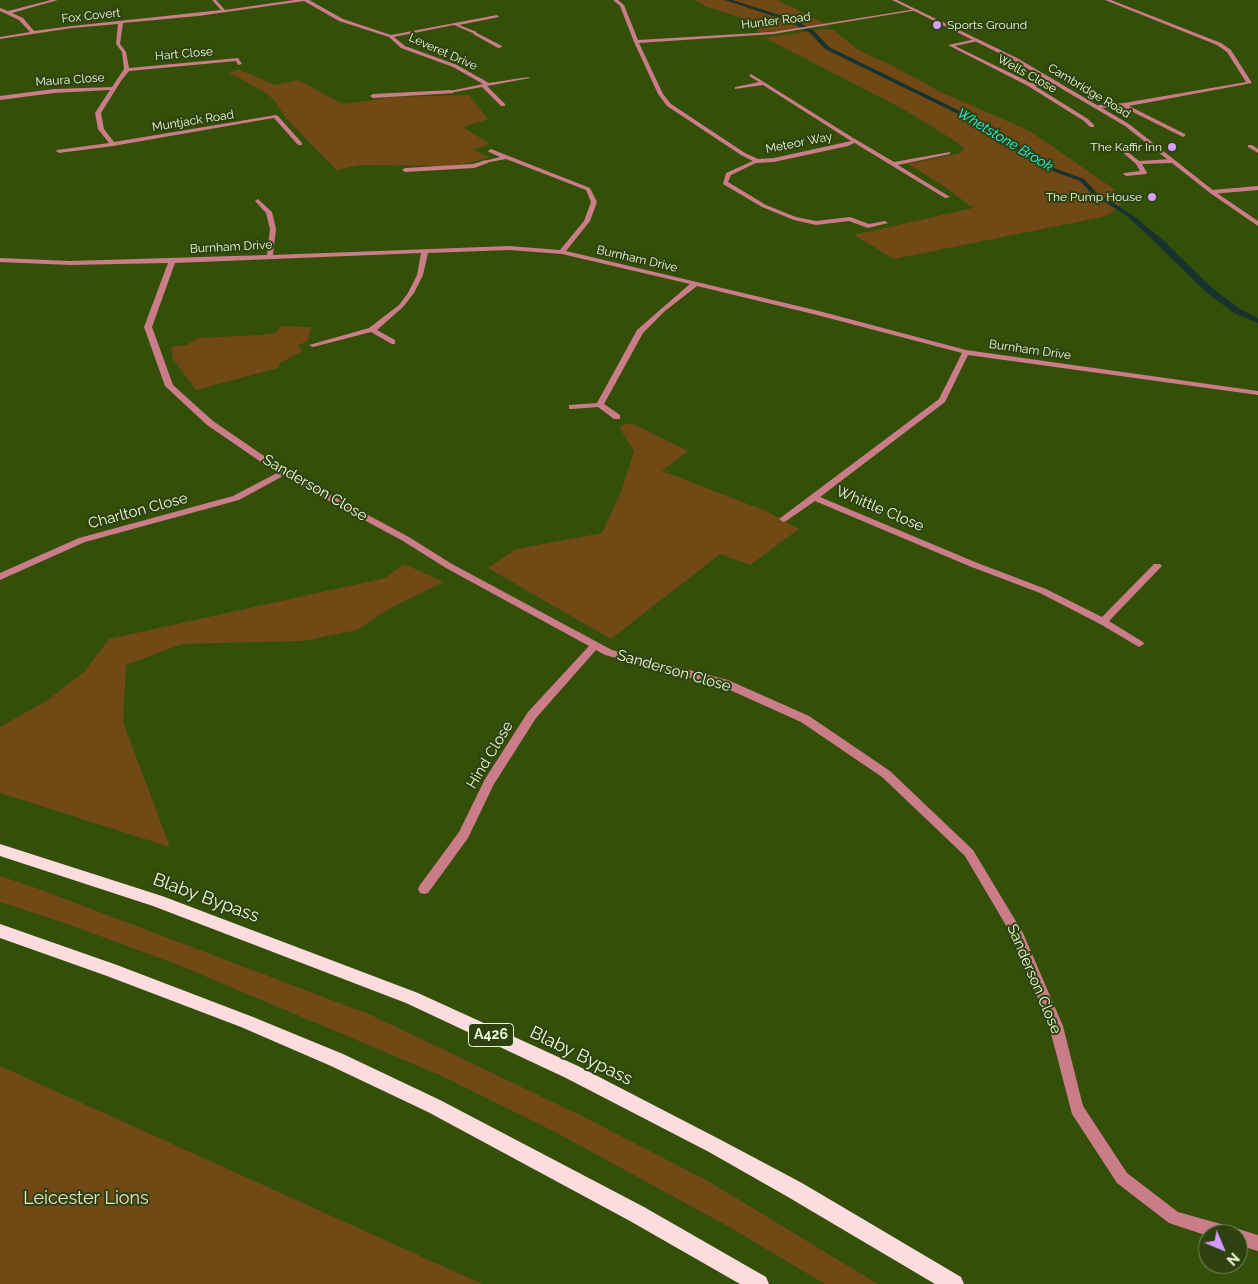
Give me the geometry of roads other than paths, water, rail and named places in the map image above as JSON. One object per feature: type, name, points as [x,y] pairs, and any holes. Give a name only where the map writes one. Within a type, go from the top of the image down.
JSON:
[{"type":"main road","name":"Blaby Bypass","points":[[0,850],[158,901],[412,998],[572,1072],[715,1146],[795,1190],[954,1284]]},
{"type":"main road","points":[[0,931],[247,1022],[426,1101],[637,1214],[759,1284]]},
{"type":"street","points":[[10,12],[56,0]]},
{"type":"street","points":[[214,0],[224,11]]},
{"type":"street","name":"Fox Covert","points":[[0,38],[72,27],[224,11],[304,0]]},
{"type":"street","name":"Leveret Drive","points":[[304,0],[341,20],[391,36],[403,47],[455,66],[486,85]]},
{"type":"street","name":"Meteor Way","points":[[616,0],[622,5],[628,16],[636,42],[661,94],[669,104],[743,154],[757,161],[774,160],[855,141]]},
{"type":"street","name":"Cambridge Road","points":[[894,0],[1015,59],[1127,124],[1212,192],[1258,224]]},
{"type":"street","points":[[1107,0],[1219,44],[1229,50],[1248,83]]},
{"type":"street","points":[[0,9],[10,12],[21,19],[33,33]]},
{"type":"street","name":"Hunter Road","points":[[636,42],[773,33],[916,10]]},
{"type":"street","name":"Leveret Drive","points":[[391,36],[497,16]]},
{"type":"street","points":[[113,144],[100,129],[98,113],[126,70],[124,52],[118,44],[121,22]]},
{"type":"street","points":[[456,25],[500,47]]},
{"type":"street","name":"Wells Close","points":[[976,40],[950,44],[1030,85],[1086,120],[1092,126]]},
{"type":"street","name":"Hart Close","points":[[126,70],[238,59],[240,64]]},
{"type":"street","name":"Meteor Way","points":[[751,75],[855,141]]},
{"type":"street","name":"Leveret Drive","points":[[373,96],[452,92],[528,78]]},
{"type":"street","points":[[1030,85],[1055,82]]},
{"type":"street","points":[[737,88],[764,83]]},
{"type":"street","points":[[1099,108],[1248,83],[1258,84]]},
{"type":"street","points":[[486,85],[502,105]]},
{"type":"street","name":"Maura Close","points":[[0,98],[25,91],[114,88]]},
{"type":"street","points":[[1124,105],[1183,135]]},
{"type":"street","name":"Muntjack Road","points":[[60,151],[276,117],[300,144]]},
{"type":"street","points":[[855,141],[947,197]]},
{"type":"street","points":[[1250,146],[1258,151]]},
{"type":"street","points":[[1122,150],[1138,163],[1144,173],[1126,174]]},
{"type":"street","points":[[491,151],[588,189],[594,202],[587,220],[562,252]]},
{"type":"street","points":[[894,164],[948,153]]},
{"type":"street","points":[[405,170],[474,166],[506,157]]},
{"type":"street","points":[[757,161],[728,174],[725,183],[764,206],[794,218],[816,223],[850,219],[868,226],[885,222]]},
{"type":"street","points":[[1138,163],[1172,161]]},
{"type":"street","points":[[1212,192],[1258,188]]},
{"type":"street","points":[[258,201],[269,212],[272,229],[270,256]]},
{"type":"street","name":"Burnham Drive","points":[[0,260],[70,262],[172,261],[509,248],[562,252],[966,352],[1258,393]]},
{"type":"street","points":[[313,345],[372,330],[401,306],[411,293],[420,275],[425,252]]},
{"type":"street","name":"Sanderson Close","points":[[172,261],[148,327],[169,386],[210,423],[284,473],[406,539],[449,566],[610,653],[724,683],[805,719],[886,774],[969,853],[1019,937],[1056,1026],[1077,1109],[1122,1178],[1174,1218],[1198,1225]]},
{"type":"street","points":[[600,404],[640,332],[695,284]]},
{"type":"street","points":[[372,330],[392,342]]},
{"type":"street","name":"Whittle Close","points":[[966,352],[942,400],[814,498],[972,564],[1043,591],[1103,622],[1139,644]]},
{"type":"street","points":[[572,407],[600,404],[617,417]]},
{"type":"street","name":"Charlton Close","points":[[0,577],[82,540],[236,498],[284,473]]},
{"type":"street","points":[[783,519],[814,498]]},
{"type":"street","points":[[1103,622],[1157,566]]},
{"type":"street","name":"Hind Close","points":[[424,889],[464,835],[489,782],[532,715],[595,645]]},
{"type":"waterway","name":"Whetstone Brook","points":[[727,0],[793,21],[812,32],[827,48],[966,116],[1013,144],[1044,166],[1082,180],[1094,193],[1129,215],[1159,241],[1209,290],[1237,311],[1258,321]]},
{"type":"place","name":"Sports Ground","points":[[937,25]]},
{"type":"place","name":"The Kaffir Inn","points":[[1172,147]]},
{"type":"place","name":"The Pump House","points":[[1152,197]]},
{"type":"park label","name":"Leicester Lions","points":[[86,1199]]}]
